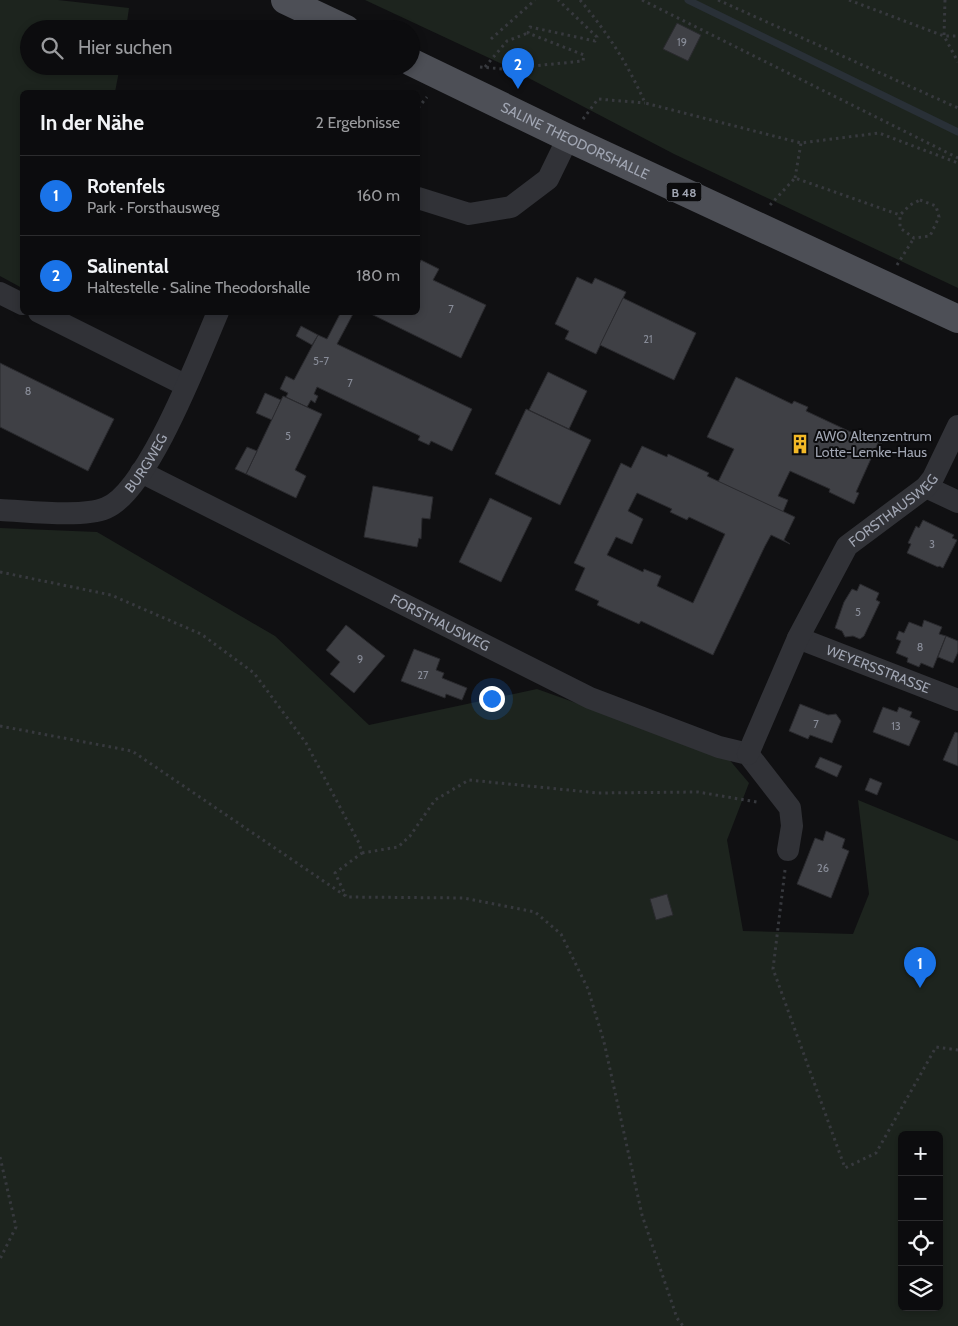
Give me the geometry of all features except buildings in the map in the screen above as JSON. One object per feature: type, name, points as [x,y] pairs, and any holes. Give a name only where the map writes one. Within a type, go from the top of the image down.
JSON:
[{"type":"main road","points":[[285,0],[327,20]]},
{"type":"main road","name":"SALINE THEODORSHALLE","points":[[420,66],[568,138],[958,318]]},
{"type":"street","points":[[420,199],[469,214],[511,207],[548,179],[568,138]]},
{"type":"street","points":[[0,293],[20,303]]},
{"type":"street","points":[[46,315],[185,385]]},
{"type":"street","name":"BURGWEG","points":[[0,510],[94,512],[119,501],[141,472],[161,437],[217,315]]},
{"type":"street","name":"FORSTHAUSWEG","points":[[141,472],[590,698],[719,747],[748,754],[798,638],[847,546],[926,486],[933,478],[958,426]]},
{"type":"street","points":[[926,486],[958,502]]},
{"type":"street","name":"WEYERSSTRASSE","points":[[798,638],[958,700]]},
{"type":"street","points":[[748,754],[790,808],[792,826],[788,850]]},
{"type":"path","points":[[491,39],[535,0]]},
{"type":"path","points":[[528,33],[530,27],[595,41],[597,37],[558,0]]},
{"type":"path","points":[[580,0],[599,23],[630,68],[645,102]]},
{"type":"path","points":[[642,0],[958,158]]},
{"type":"path","points":[[718,0],[958,108]]},
{"type":"path","points":[[849,0],[944,36],[958,36]]},
{"type":"path","points":[[945,0],[944,36],[958,62]]},
{"type":"path","points":[[471,66],[503,69],[583,61],[584,55],[528,33],[507,41],[485,67]]},
{"type":"path","points":[[568,138],[598,99],[645,102],[801,143],[879,133],[958,163]]},
{"type":"path","points":[[753,224],[795,178],[801,143]]},
{"type":"path","points":[[795,178],[900,214]]},
{"type":"path","points":[[920,200],[936,206],[940,217],[930,236],[914,238],[900,228],[900,214],[910,205],[920,200]]},
{"type":"path","points":[[885,285],[914,238]]},
{"type":"path","points":[[0,572],[111,595],[201,634],[254,673],[306,743],[362,853]]},
{"type":"path","points":[[0,726],[132,751],[346,896],[464,898],[535,912],[560,934],[588,989],[604,1042],[642,1215],[677,1318],[683,1326]]},
{"type":"path","points":[[346,896],[336,873],[362,853],[398,847],[410,836],[435,800],[469,780],[598,793],[698,792],[790,808]]},
{"type":"path","points":[[788,850],[773,969],[845,1168],[876,1153],[936,1047],[958,1050]]},
{"type":"path","points":[[0,1157],[16,1227],[0,1259]]},
{"type":"shaded area","points":[[0,0],[58,0],[129,8],[127,20],[20,20],[20,75],[118,75],[115,90],[20,90],[20,287],[0,276]]},
{"type":"shaded area","points":[[365,0],[958,0],[958,288],[674,154],[502,64],[420,26],[420,20],[408,20]]},
{"type":"shaded area","points":[[0,528],[97,532],[275,636],[369,725],[537,689],[727,757],[749,783],[727,840],[743,931],[853,934],[869,894],[858,800],[958,841],[958,1326],[0,1326]]},
{"type":"waterway","points":[[688,0],[958,132]]},
{"type":"place","name":"Salinental","points":[[518,89]]},
{"type":"place","name":"AWO Altenzentrum Lotte-Lemke-Haus","points":[[800,444]]},
{"type":"place","name":"Rotenfels","points":[[920,988]]}]
